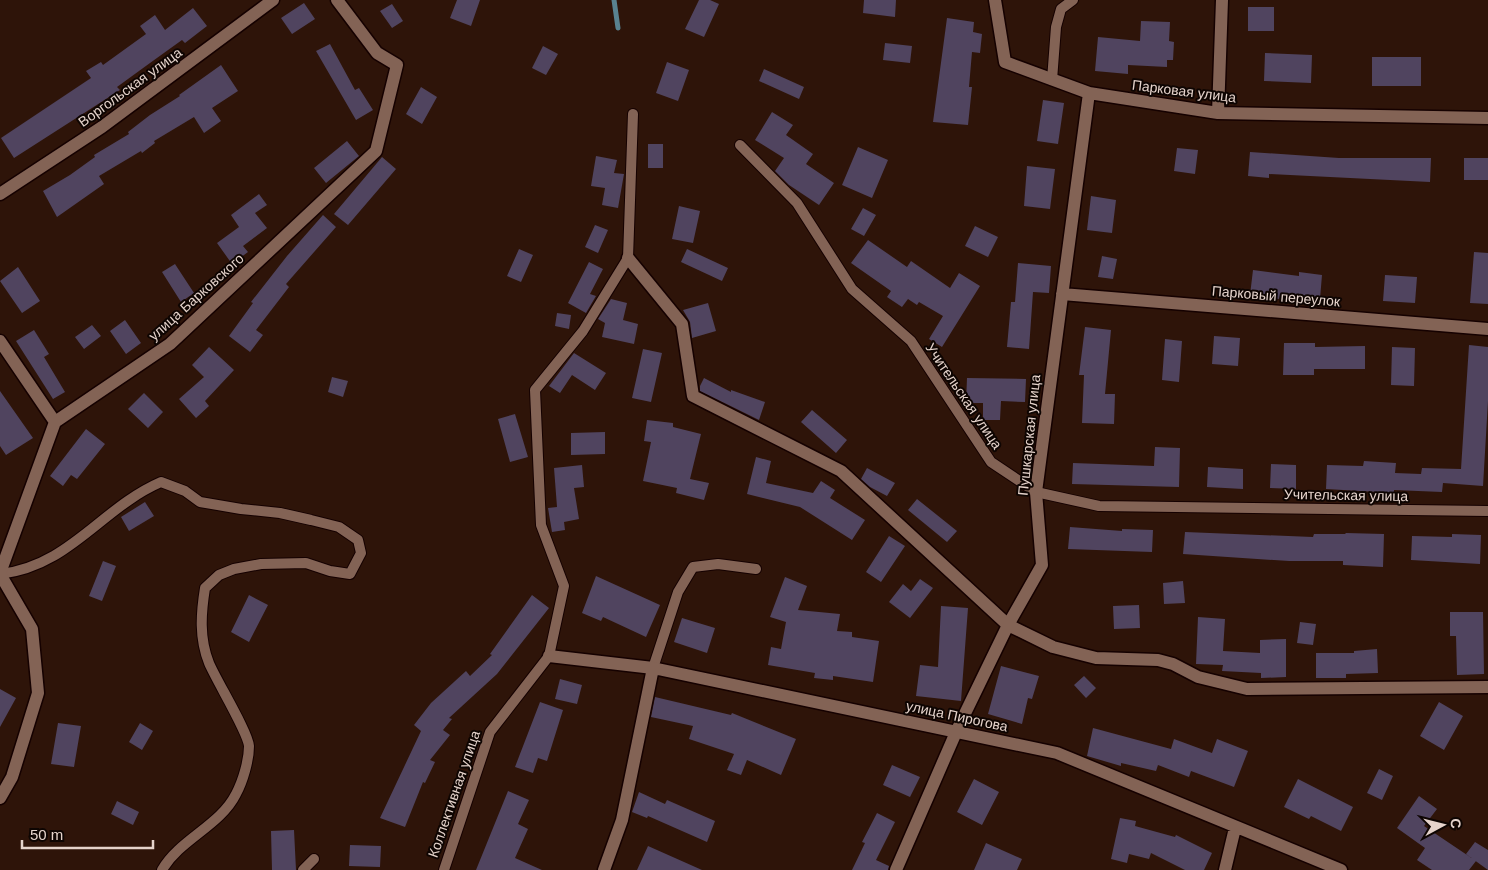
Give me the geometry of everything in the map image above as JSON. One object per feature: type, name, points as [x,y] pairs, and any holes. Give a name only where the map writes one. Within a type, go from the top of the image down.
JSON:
[{"type":"street","name":"Воргольская улица","points":[[0,194],[102,127],[273,0]]},
{"type":"street","name":"улица Барковского","points":[[55,422],[170,344],[376,151],[397,65],[377,53],[337,0]]},
{"type":"street","name":"Парковая улица","points":[[995,0],[1006,62],[1089,93],[1218,113],[1488,118]]},
{"type":"street","points":[[1218,113],[1222,0]]},
{"type":"street","name":"Пушкарская улица","points":[[896,870],[957,730],[1008,625],[1042,565],[1036,492],[1089,93]]},
{"type":"street","points":[[628,258],[682,324],[692,396],[841,471],[1008,625],[1062,649],[1096,658],[1158,660],[1173,664],[1198,677],[1248,689],[1488,687]]},
{"type":"street","name":"Парковый переулок","points":[[1062,294],[1488,329]]},
{"type":"street","points":[[0,341],[55,422],[0,574],[32,629],[38,693],[12,777],[0,798]]},
{"type":"street","name":"улица Пирогова","points":[[549,656],[652,668],[957,730],[1057,753],[1235,828],[1341,870]]},
{"type":"street","points":[[604,870],[622,820],[652,668]]},
{"type":"street","points":[[1225,870],[1235,828]]},
{"type":"lane","points":[[1052,80],[1056,27],[1061,9],[1073,0]]},
{"type":"lane","points":[[549,656],[564,586],[541,525],[535,390],[583,331],[628,258],[633,114]]},
{"type":"lane","name":"Учительская улица","points":[[740,145],[797,203],[852,289],[911,341],[991,462],[1036,492],[1099,506],[1488,511]]},
{"type":"lane","points":[[0,574],[21,571],[62,553],[120,505],[144,490],[162,482],[185,491],[200,502],[280,513],[311,520],[339,527],[358,540],[360,553],[350,574],[330,571],[306,563],[261,564],[234,569],[220,575],[205,588],[201,631],[208,662],[249,744],[244,774],[228,808],[180,849],[162,870]]},
{"type":"lane","points":[[652,668],[678,592],[693,568],[718,564],[756,570]]},
{"type":"lane","name":"Коллективная улица","points":[[444,870],[490,732],[549,656]]},
{"type":"lane","points":[[303,870],[314,858]]},
{"type":"building","points":[[457,0],[480,0],[471,26],[450,18]]},
{"type":"building","points":[[699,0],[710,0],[719,4],[704,37],[685,29]]},
{"type":"building","points":[[864,0],[896,0],[895,17],[863,13]]},
{"type":"building","points":[[304,3],[315,19],[292,34],[281,18]]},
{"type":"building","points":[[392,4],[403,21],[392,28],[380,11]]},
{"type":"building","points":[[1248,7],[1274,7],[1274,31],[1248,31]]},
{"type":"building","points":[[193,8],[207,26],[185,43],[182,40],[117,87],[120,90],[14,158],[1,138],[91,78],[86,71],[101,62],[103,65],[146,34],[140,26],[155,15],[165,30]]},
{"type":"building","points":[[947,18],[974,22],[973,32],[982,34],[980,53],[972,52],[969,87],[972,87],[968,125],[933,122]]},
{"type":"building","points":[[1141,21],[1170,22],[1169,41],[1174,42],[1173,60],[1167,60],[1167,67],[1128,65],[1128,74],[1095,71],[1098,37],[1140,41]]},
{"type":"building","points":[[885,43],[912,46],[910,63],[883,60]]},
{"type":"building","points":[[330,44],[355,90],[359,88],[373,110],[356,120],[316,51]]},
{"type":"building","points":[[543,46],[558,54],[546,75],[532,68]]},
{"type":"building","points":[[1265,53],[1312,55],[1311,83],[1264,81]]},
{"type":"building","points":[[1372,57],[1421,57],[1421,86],[1372,86]]},
{"type":"building","points":[[667,62],[689,70],[678,101],[656,93]]},
{"type":"building","points":[[221,65],[238,91],[212,108],[221,121],[204,133],[194,117],[154,141],[155,143],[142,153],[141,151],[99,176],[104,184],[57,217],[43,191],[70,175],[95,157],[94,155],[129,134],[128,132],[150,115],[180,96]]},
{"type":"building","points":[[764,69],[804,87],[799,99],[759,81]]},
{"type":"building","points":[[421,87],[437,97],[422,124],[406,114]]},
{"type":"building","points":[[1043,100],[1064,103],[1058,144],[1037,141]]},
{"type":"building","points":[[772,112],[793,125],[786,135],[813,154],[806,164],[834,183],[819,205],[789,185],[775,171],[784,158],[755,140]]},
{"type":"building","points":[[347,141],[359,156],[326,183],[314,168]]},
{"type":"building","points":[[648,144],[663,144],[663,168],[648,168]]},
{"type":"building","points":[[858,147],[888,160],[872,198],[842,185]]},
{"type":"building","points":[[1177,148],[1198,150],[1195,174],[1174,171]]},
{"type":"building","points":[[1250,152],[1339,158],[1431,158],[1430,182],[1269,174],[1269,178],[1248,176]]},
{"type":"building","points":[[596,156],[617,160],[614,173],[624,174],[618,208],[602,205],[605,188],[591,186]]},
{"type":"building","points":[[382,157],[396,169],[348,225],[334,214]]},
{"type":"building","points":[[1464,158],[1488,158],[1488,180],[1464,180]]},
{"type":"building","points":[[1027,166],[1055,169],[1050,209],[1024,206]]},
{"type":"building","points":[[259,194],[267,205],[255,213],[267,228],[243,246],[248,252],[232,264],[217,243],[239,227],[231,215]]},
{"type":"building","points":[[1091,196],[1116,200],[1112,233],[1087,230]]},
{"type":"building","points":[[679,206],[700,211],[693,243],[672,239]]},
{"type":"building","points":[[863,208],[876,215],[864,236],[851,229]]},
{"type":"building","points":[[323,215],[336,227],[286,284],[289,287],[256,330],[263,335],[250,352],[229,336],[253,303],[251,302],[287,256]]},
{"type":"building","points":[[595,225],[608,230],[598,253],[585,247]]},
{"type":"building","points":[[975,226],[998,237],[988,257],[965,246]]},
{"type":"building","points":[[868,240],[907,267],[911,261],[950,288],[959,273],[980,286],[942,347],[929,339],[943,316],[919,302],[917,305],[908,299],[902,307],[887,297],[891,291],[851,263]]},
{"type":"building","points":[[519,249],[533,255],[521,282],[507,276]]},
{"type":"building","points":[[687,249],[728,268],[722,281],[681,262]]},
{"type":"building","points":[[1474,252],[1488,253],[1488,304],[1470,303]]},
{"type":"building","points":[[1102,256],[1117,259],[1113,279],[1098,277]]},
{"type":"building","points":[[589,262],[603,269],[590,294],[596,296],[586,313],[568,303]]},
{"type":"building","points":[[1018,263],[1051,266],[1049,293],[1033,292],[1029,349],[1007,347],[1011,302],[1015,302]]},
{"type":"building","points":[[175,264],[194,293],[181,302],[162,272]]},
{"type":"building","points":[[18,267],[40,301],[22,313],[0,281]]},
{"type":"building","points":[[1253,270],[1299,276],[1299,272],[1322,275],[1320,299],[1280,295],[1279,299],[1250,295]]},
{"type":"building","points":[[1385,275],[1417,277],[1415,303],[1383,301]]},
{"type":"building","points":[[611,299],[627,303],[623,320],[638,324],[634,344],[602,337],[605,323],[598,319]]},
{"type":"building","points":[[708,303],[716,331],[692,338],[690,322],[683,310]]},
{"type":"building","points":[[557,313],[571,315],[569,329],[555,326]]},
{"type":"building","points":[[125,320],[141,343],[126,354],[110,331]]},
{"type":"building","points":[[92,325],[101,336],[84,349],[75,337]]},
{"type":"building","points":[[1085,327],[1111,330],[1105,394],[1115,394],[1114,424],[1082,423],[1084,375],[1079,375]]},
{"type":"building","points":[[34,330],[49,354],[44,357],[65,392],[53,399],[16,341]]},
{"type":"building","points":[[1214,336],[1240,338],[1238,366],[1212,364]]},
{"type":"building","points":[[1165,339],[1182,341],[1179,382],[1162,380]]},
{"type":"building","points":[[1284,343],[1315,343],[1315,347],[1365,346],[1365,369],[1314,369],[1314,375],[1283,375]]},
{"type":"building","points":[[1469,345],[1488,347],[1488,401],[1483,486],[1443,483],[1442,492],[1394,490],[1394,493],[1326,489],[1327,465],[1363,466],[1364,461],[1396,463],[1395,473],[1421,474],[1422,468],[1461,469]]},
{"type":"building","points":[[209,347],[234,370],[205,401],[209,406],[196,418],[179,399],[204,377],[192,365]]},
{"type":"building","points":[[1392,347],[1415,348],[1414,386],[1391,385]]},
{"type":"building","points":[[643,349],[662,353],[651,402],[632,398]]},
{"type":"building","points":[[574,353],[606,373],[595,390],[572,375],[560,393],[549,386]]},
{"type":"building","points":[[332,377],[348,381],[343,397],[328,392]]},
{"type":"building","points":[[704,378],[731,392],[731,390],[765,402],[759,420],[700,391]]},
{"type":"building","points":[[967,378],[1026,379],[1025,402],[1001,401],[1000,420],[983,420],[983,403],[966,403]]},
{"type":"building","points":[[0,391],[33,438],[6,455],[0,446]]},
{"type":"building","points":[[144,393],[163,412],[148,428],[128,409]]},
{"type":"building","points":[[812,410],[847,440],[836,453],[801,422]]},
{"type":"building","points":[[515,414],[528,457],[510,462],[498,419]]},
{"type":"building","points":[[647,420],[673,423],[673,427],[701,434],[690,479],[709,483],[704,500],[676,493],[677,488],[643,481],[651,442],[644,441]]},
{"type":"building","points":[[86,429],[105,444],[77,479],[71,475],[63,486],[50,476]]},
{"type":"building","points":[[605,432],[605,454],[571,455],[571,433]]},
{"type":"building","points":[[1155,447],[1180,448],[1179,487],[1072,484],[1073,463],[1154,466]]},
{"type":"building","points":[[756,457],[771,461],[766,483],[813,493],[821,481],[835,490],[830,498],[865,520],[852,540],[800,507],[747,494]]},
{"type":"building","points":[[1271,464],[1296,465],[1296,489],[1270,488]]},
{"type":"building","points":[[582,465],[584,487],[574,488],[579,519],[564,522],[565,530],[552,532],[548,508],[557,507],[554,468]]},
{"type":"building","points":[[1208,467],[1243,469],[1243,489],[1207,487]]},
{"type":"building","points":[[867,468],[895,483],[887,496],[870,487],[861,479]]},
{"type":"building","points":[[917,499],[957,531],[947,542],[908,510]]},
{"type":"building","points":[[145,502],[154,516],[129,531],[121,517]]},
{"type":"building","points":[[1070,527],[1122,531],[1122,529],[1153,530],[1152,552],[1068,549]]},
{"type":"building","points":[[1185,532],[1313,537],[1314,534],[1384,534],[1383,567],[1343,565],[1343,561],[1289,561],[1183,554]]},
{"type":"building","points":[[1452,534],[1481,535],[1480,564],[1411,560],[1412,536],[1452,537]]},
{"type":"building","points":[[889,536],[905,546],[881,582],[866,572]]},
{"type":"building","points":[[103,561],[116,566],[102,601],[89,596]]},
{"type":"building","points":[[596,576],[660,605],[646,637],[603,617],[601,621],[582,613]]},
{"type":"building","points":[[785,577],[807,586],[798,610],[840,614],[837,631],[852,632],[852,637],[879,641],[873,682],[833,676],[833,680],[814,678],[815,673],[768,665],[771,647],[781,649],[786,622],[770,617]]},
{"type":"building","points":[[920,579],[933,588],[910,618],[889,602],[903,584],[911,591]]},
{"type":"building","points":[[1183,581],[1185,603],[1164,604],[1163,583]]},
{"type":"building","points":[[249,595],[268,605],[249,642],[231,632]]},
{"type":"building","points":[[532,595],[549,608],[497,674],[449,718],[452,719],[443,730],[450,735],[430,760],[435,762],[425,783],[423,782],[405,827],[380,818],[421,731],[414,725],[431,703],[466,671],[470,676],[492,655],[490,654]]},
{"type":"building","points":[[1139,605],[1140,628],[1114,629],[1113,606]]},
{"type":"building","points":[[941,606],[968,608],[961,701],[916,696],[920,665],[938,667]]},
{"type":"building","points":[[1450,612],[1483,612],[1484,674],[1457,675],[1456,636],[1450,636]]},
{"type":"building","points":[[1198,617],[1225,619],[1223,651],[1260,653],[1260,640],[1286,639],[1286,677],[1261,678],[1261,673],[1222,671],[1223,665],[1196,664]]},
{"type":"building","points":[[682,618],[715,628],[707,653],[674,642]]},
{"type":"building","points":[[1300,622],[1316,624],[1313,645],[1297,643]]},
{"type":"building","points":[[1377,649],[1378,673],[1346,674],[1346,678],[1316,678],[1316,653],[1354,653],[1354,651]]},
{"type":"building","points":[[1001,666],[1039,676],[1032,699],[1028,698],[1022,724],[988,714]]},
{"type":"building","points":[[1084,676],[1096,688],[1086,698],[1074,685]]},
{"type":"building","points":[[560,679],[582,685],[577,704],[555,699]]},
{"type":"building","points":[[0,689],[16,698],[0,727]]},
{"type":"building","points":[[655,697],[731,715],[732,713],[796,739],[781,775],[747,760],[741,775],[727,770],[734,754],[689,739],[693,726],[651,717]]},
{"type":"building","points":[[540,702],[563,710],[547,761],[538,758],[533,773],[515,767]]},
{"type":"building","points":[[1439,702],[1463,716],[1444,750],[1420,736]]},
{"type":"building","points":[[58,723],[81,726],[74,767],[51,764]]},
{"type":"building","points":[[140,723],[153,731],[142,750],[129,742]]},
{"type":"building","points":[[1093,728],[1171,749],[1174,739],[1212,753],[1217,739],[1248,751],[1234,787],[1191,771],[1189,777],[1158,765],[1156,771],[1121,763],[1121,766],[1087,756]]},
{"type":"building","points":[[892,765],[920,777],[910,797],[883,785]]},
{"type":"building","points":[[1379,769],[1393,776],[1382,800],[1367,793]]},
{"type":"building","points":[[974,779],[999,792],[982,825],[957,812]]},
{"type":"building","points":[[1298,779],[1353,807],[1341,831],[1311,816],[1309,819],[1284,807]]},
{"type":"building","points":[[508,791],[529,800],[518,824],[528,829],[515,858],[542,870],[476,870]]},
{"type":"building","points":[[639,792],[665,804],[667,800],[715,821],[707,842],[648,816],[647,818],[632,812]]},
{"type":"building","points":[[1419,796],[1437,809],[1424,826],[1476,861],[1469,870],[1432,870],[1417,860],[1425,848],[1397,828]]},
{"type":"building","points":[[117,801],[139,812],[133,825],[111,814]]},
{"type":"building","points":[[877,813],[895,822],[876,860],[889,866],[888,870],[852,870],[865,843],[862,842]]},
{"type":"building","points":[[1120,818],[1136,821],[1135,826],[1175,837],[1176,835],[1212,853],[1204,870],[1185,870],[1151,853],[1149,859],[1129,854],[1127,863],[1111,859]]},
{"type":"building","points":[[294,830],[296,870],[272,870],[271,831]]},
{"type":"building","points":[[1475,842],[1488,850],[1488,870],[1466,854]]},
{"type":"building","points":[[986,843],[1022,859],[1017,870],[974,870]]},
{"type":"building","points":[[350,845],[381,846],[380,867],[349,866]]},
{"type":"building","points":[[648,846],[702,870],[637,870]]},
{"type":"waterway","points":[[614,0],[618,28]]}]
